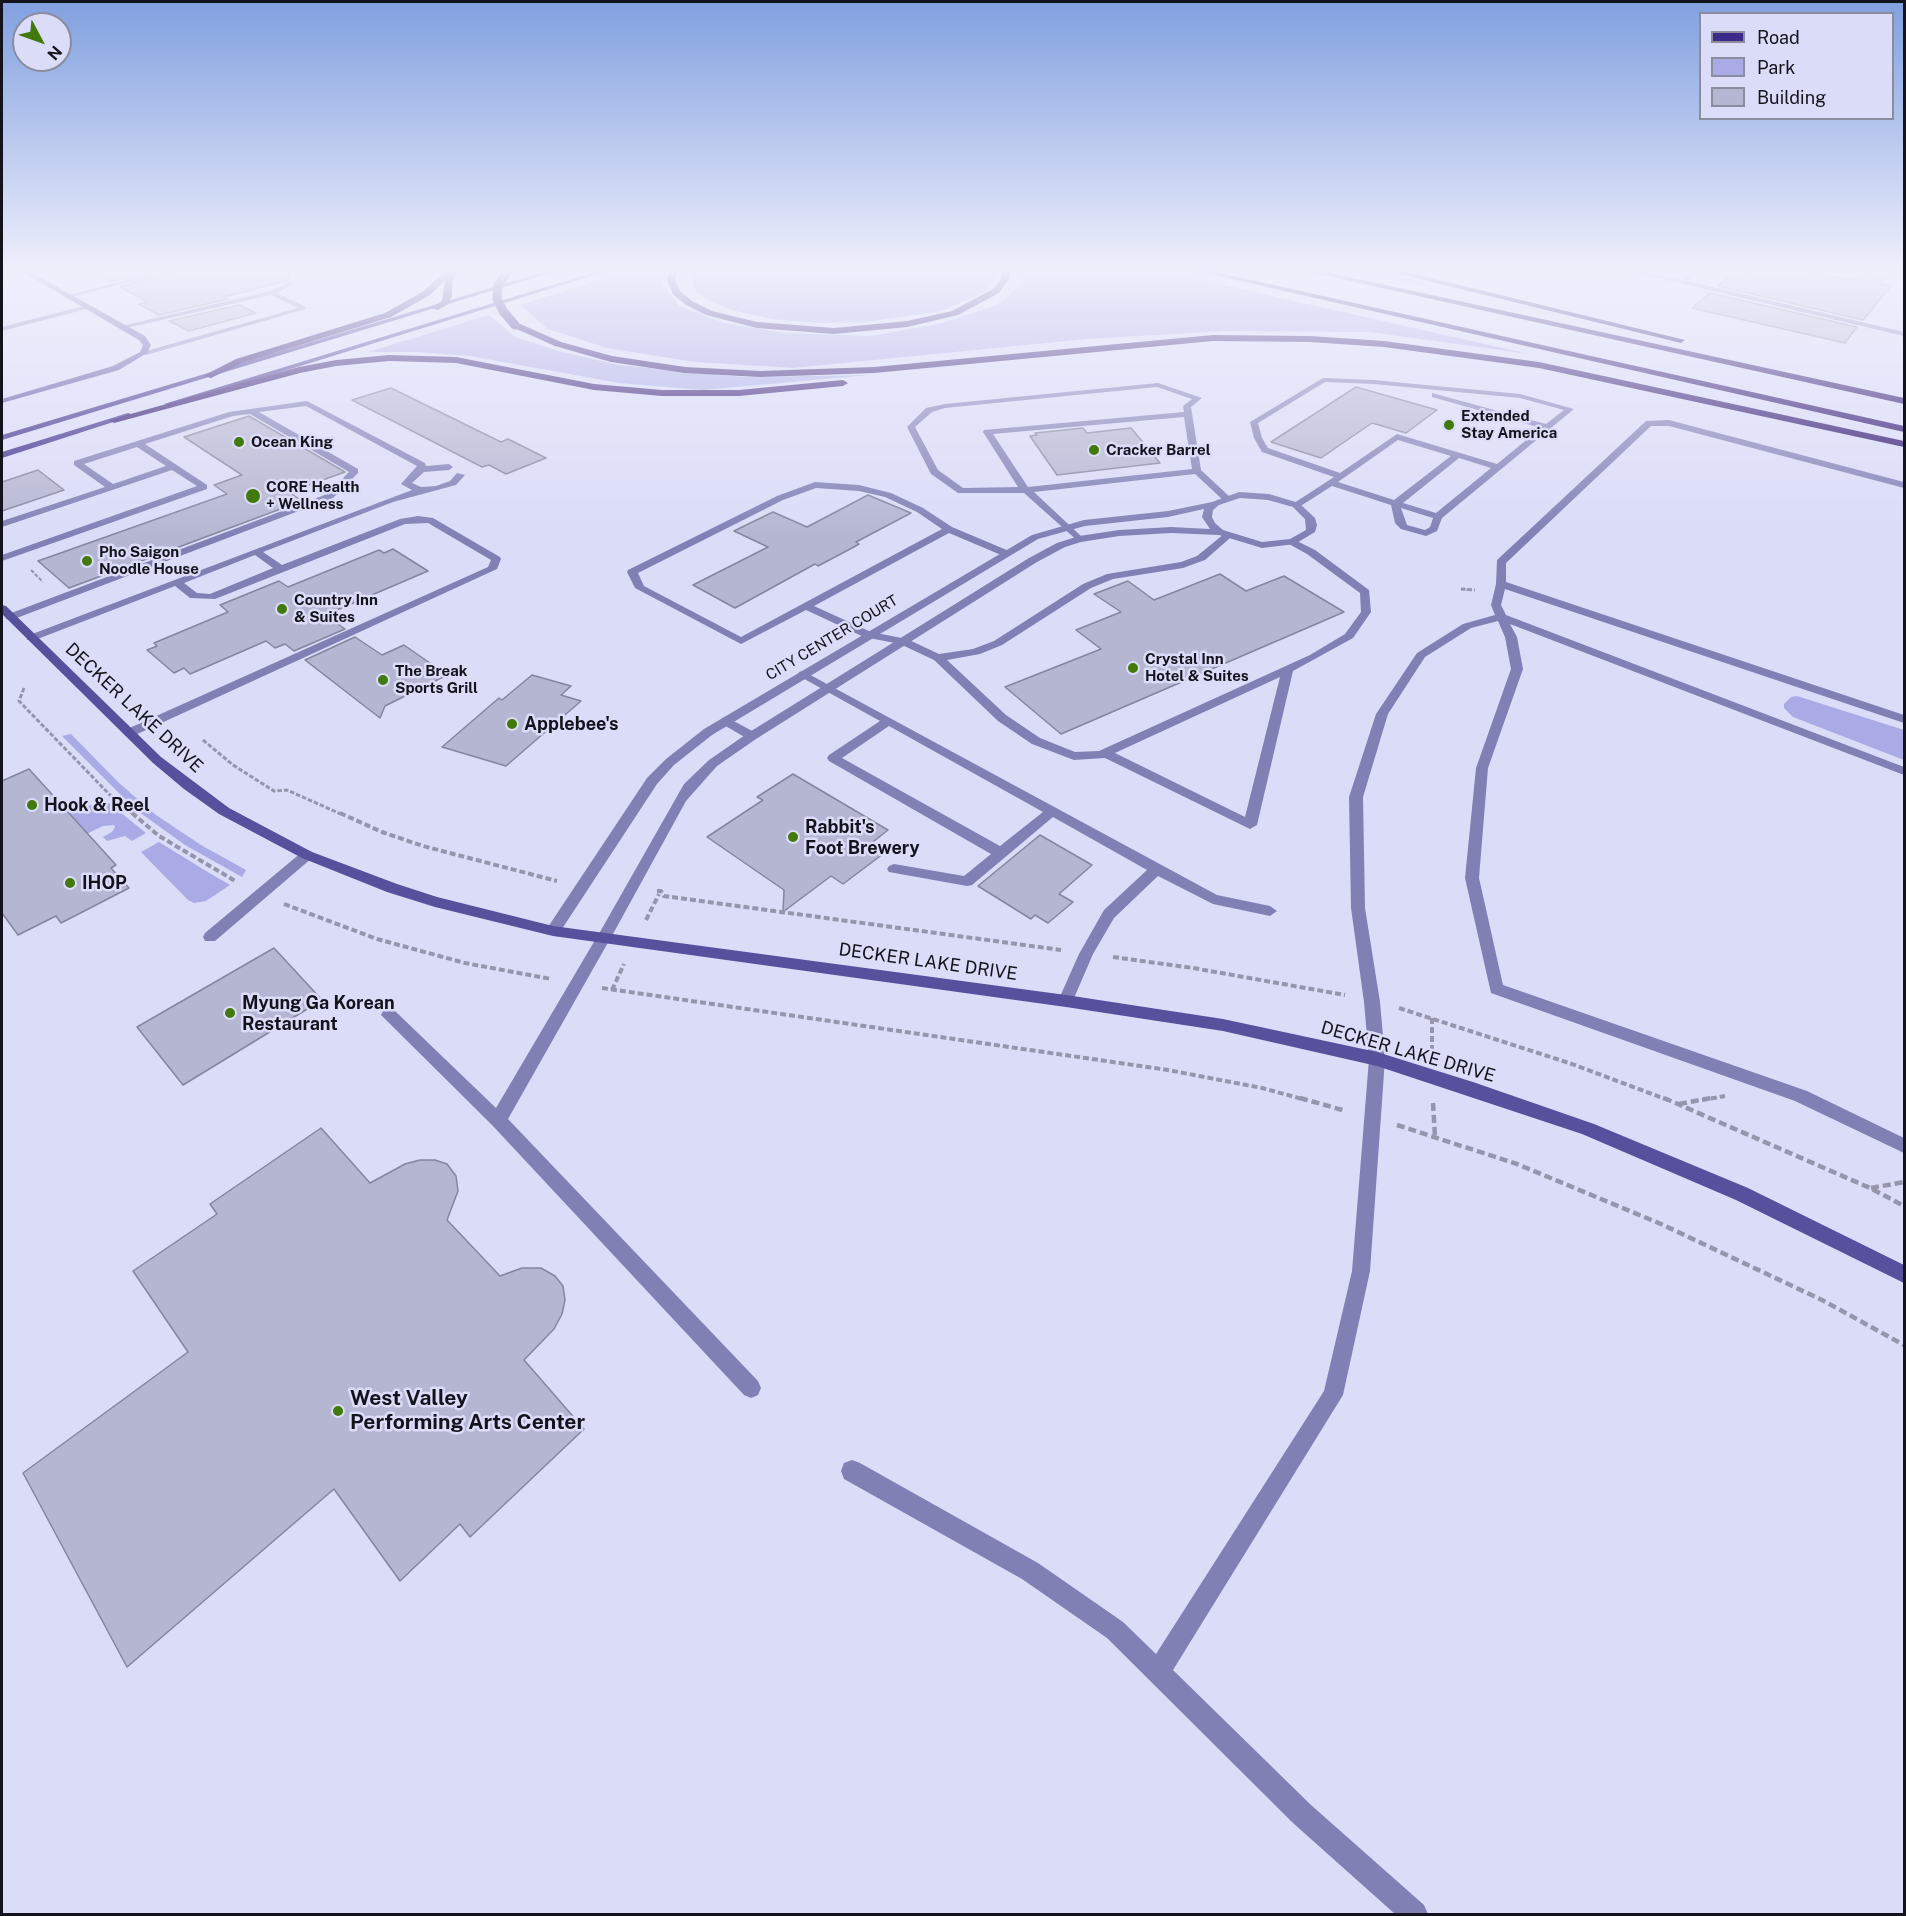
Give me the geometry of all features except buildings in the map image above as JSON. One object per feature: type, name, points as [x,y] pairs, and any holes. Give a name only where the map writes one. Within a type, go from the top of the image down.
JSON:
[{"type":"highway","points":[[208,376],[244,359]]},
{"type":"highway","points":[[114,420],[299,370],[374,359]]},
{"type":"highway","points":[[436,359],[456,360],[594,387],[662,393],[739,393],[849,382]]},
{"type":"highway","points":[[614,359],[685,370],[751,374],[864,370],[979,359]]},
{"type":"highway","points":[[861,381],[1067,359]]},
{"type":"highway","points":[[1498,359],[1557,369],[1905,444]]},
{"type":"highway","points":[[1595,359],[1905,429]]},
{"type":"highway","points":[[1715,359],[1905,401]]},
{"type":"highway","points":[[1780,363],[1905,394]]},
{"type":"main road","points":[[2,438],[263,359]]},
{"type":"main road","points":[[2,455],[314,359]]},
{"type":"street","points":[[2,401],[106,371],[132,359]]},
{"type":"street","points":[[1341,476],[1265,450],[1258,438],[1254,422],[1323,380],[1520,396],[1570,409],[1438,517],[1434,529],[1426,533],[1404,527],[1400,523],[1395,504]]},
{"type":"street","points":[[1197,471],[1026,490],[961,491],[934,472],[911,426],[929,410],[945,406],[1158,385],[1198,398],[1187,406],[1197,471],[1226,498]]},
{"type":"street","points":[[1400,385],[1548,427]]},
{"type":"street","points":[[112,487],[78,463],[232,414],[307,403],[422,465],[421,469]]},
{"type":"street","points":[[5,614],[330,496],[356,471],[251,411]]},
{"type":"street","points":[[1079,539],[1021,485],[987,432],[1188,414]]},
{"type":"street","points":[[1905,484],[1669,423],[1649,423],[1501,562],[1501,584],[1496,604],[1511,637],[1517,669],[1482,768],[1472,878],[1496,989],[1801,1096],[1905,1146]]},
{"type":"street","points":[[498,1120],[685,794],[713,763],[752,736],[1040,556],[1079,539],[1119,533],[1171,530],[1223,534],[1262,544],[1292,542],[1310,532],[1312,525],[1311,518],[1296,506],[1397,437],[1498,467]]},
{"type":"street","points":[[2,558],[204,487],[138,444]]},
{"type":"street","points":[[1395,504],[1457,455]]},
{"type":"street","points":[[2,524],[173,467]]},
{"type":"street","points":[[390,500],[421,469],[449,467]]},
{"type":"street","points":[[31,638],[390,500],[420,490],[446,487],[453,483],[459,475]]},
{"type":"street","points":[[1330,483],[1438,517]]},
{"type":"street","points":[[406,484],[420,490]]},
{"type":"street","points":[[949,529],[741,641],[640,588],[633,572],[780,498],[815,485],[859,488],[888,495],[920,510],[949,529],[1005,553]]},
{"type":"street","name":"CITY CENTER COURT","points":[[553,930],[652,781],[690,746],[726,721],[1005,553],[1035,537],[1067,526],[1168,514],[1214,504],[1226,498],[1254,495],[1284,500],[1296,506]]},
{"type":"street","points":[[1214,504],[1209,509],[1207,517],[1211,525],[1223,534]]},
{"type":"street","points":[[129,733],[492,569],[496,559],[430,520],[418,519],[403,521],[211,597],[195,596],[176,582]]},
{"type":"street","points":[[938,658],[976,652],[998,643],[1087,586],[1111,576],[1183,565],[1201,558],[1223,534]]},
{"type":"street","points":[[806,606],[868,635],[903,641],[938,658],[1002,718],[1036,741],[1074,756],[1101,755],[1314,657],[1349,636],[1366,612],[1365,592],[1311,552],[1292,542]]},
{"type":"street","points":[[255,551],[281,569]]},
{"type":"street","points":[[1501,584],[1905,718]]},
{"type":"street","name":"DECKER LAKE DRIVE","points":[[5,614],[129,733],[173,773],[215,805],[307,855],[348,872],[435,902],[553,930],[603,939],[1066,1001],[1223,1025],[1377,1059],[1473,1089],[1587,1129],[1742,1194],[1905,1274]]},
{"type":"street","points":[[1158,1672],[1333,1395],[1361,1271],[1377,1059],[1359,908],[1356,796],[1382,714],[1421,655],[1467,626],[1502,617],[1905,771]]},
{"type":"street","points":[[1105,753],[1250,825],[1288,669]]},
{"type":"street","points":[[803,674],[1213,899],[1270,911]]},
{"type":"street","points":[[726,721],[752,736]]},
{"type":"street","points":[[888,721],[832,758],[1001,853]]},
{"type":"street","points":[[894,869],[967,881],[1052,811]]},
{"type":"street","points":[[210,937],[307,855]]},
{"type":"street","points":[[1066,1001],[1086,954],[1110,914],[1157,869]]},
{"type":"street","points":[[389,1015],[498,1120],[752,1388]]},
{"type":"street","points":[[852,1472],[1030,1571],[1115,1630],[1302,1814],[1414,1914]]},
{"type":"path","points":[[1465,583],[1470,589]]},
{"type":"path","points":[[24,688],[19,701],[109,794],[159,836],[236,881]]},
{"type":"path","points":[[203,740],[233,765],[274,790],[287,790],[382,832],[423,846],[554,881]]},
{"type":"path","points":[[661,891],[664,896],[1086,954],[1328,991]]},
{"type":"path","points":[[282,903],[377,939],[465,963],[542,978]]},
{"type":"path","points":[[612,990],[618,978]]},
{"type":"path","points":[[594,987],[1168,1070],[1262,1088],[1323,1105]]},
{"type":"path","points":[[1416,1012],[1572,1064],[1679,1104],[1870,1188],[1905,1206]]},
{"type":"path","points":[[1431,1034],[1432,1018]]},
{"type":"path","points":[[1679,1104],[1729,1096]]},
{"type":"path","points":[[1434,1124],[1435,1137]]},
{"type":"path","points":[[1421,1132],[1517,1164],[1661,1224],[1746,1263],[1905,1345]]},
{"type":"path","points":[[1870,1188],[1905,1182]]},
{"type":"green space","points":[[489,359],[595,359],[619,365],[743,377],[870,375],[703,390],[619,383]]},
{"type":"green space","points":[[679,359],[880,359],[793,368]]},
{"type":"green space","points":[[1797,696],[1904,730],[1904,760],[1793,717],[1784,708],[1784,704],[1791,697]]},
{"type":"green space","points":[[71,734],[119,783],[156,815],[201,845],[246,870],[242,877],[185,845],[135,809],[62,736]]},
{"type":"green space","points":[[105,800],[146,833],[132,841],[125,836],[107,841],[103,837],[112,832],[115,827],[114,825],[103,826],[11,871],[2,871],[2,845],[69,813]]},
{"type":"green space","points":[[159,842],[230,885],[206,901],[194,903],[188,900],[141,852]]},
{"type":"place","name":"Extended Stay America","points":[[1449,425]]},
{"type":"place","name":"Ocean King","points":[[239,442]]},
{"type":"place","name":"Cracker Barrel","points":[[1094,450]]},
{"type":"place","name":"CORE Health + Wellness","points":[[253,496]]},
{"type":"place","name":"Pho Saigon Noodle House","points":[[87,561]]},
{"type":"place","name":"Country Inn & Suites","points":[[282,609]]},
{"type":"place","name":"Crystal Inn Hotel & Suites","points":[[1133,668]]},
{"type":"place","name":"The Break Sports Grill","points":[[383,680]]},
{"type":"place","name":"Applebee's","points":[[512,724]]},
{"type":"place","name":"Hook & Reel","points":[[32,805]]},
{"type":"place","name":"Rabbit's Foot Brewery","points":[[793,837]]},
{"type":"place","name":"IHOP","points":[[70,883]]},
{"type":"place","name":"Myung Ga Korean Restaurant","points":[[230,1013]]},
{"type":"place","name":"West Valley Performing Arts Center","points":[[338,1411]]}]
